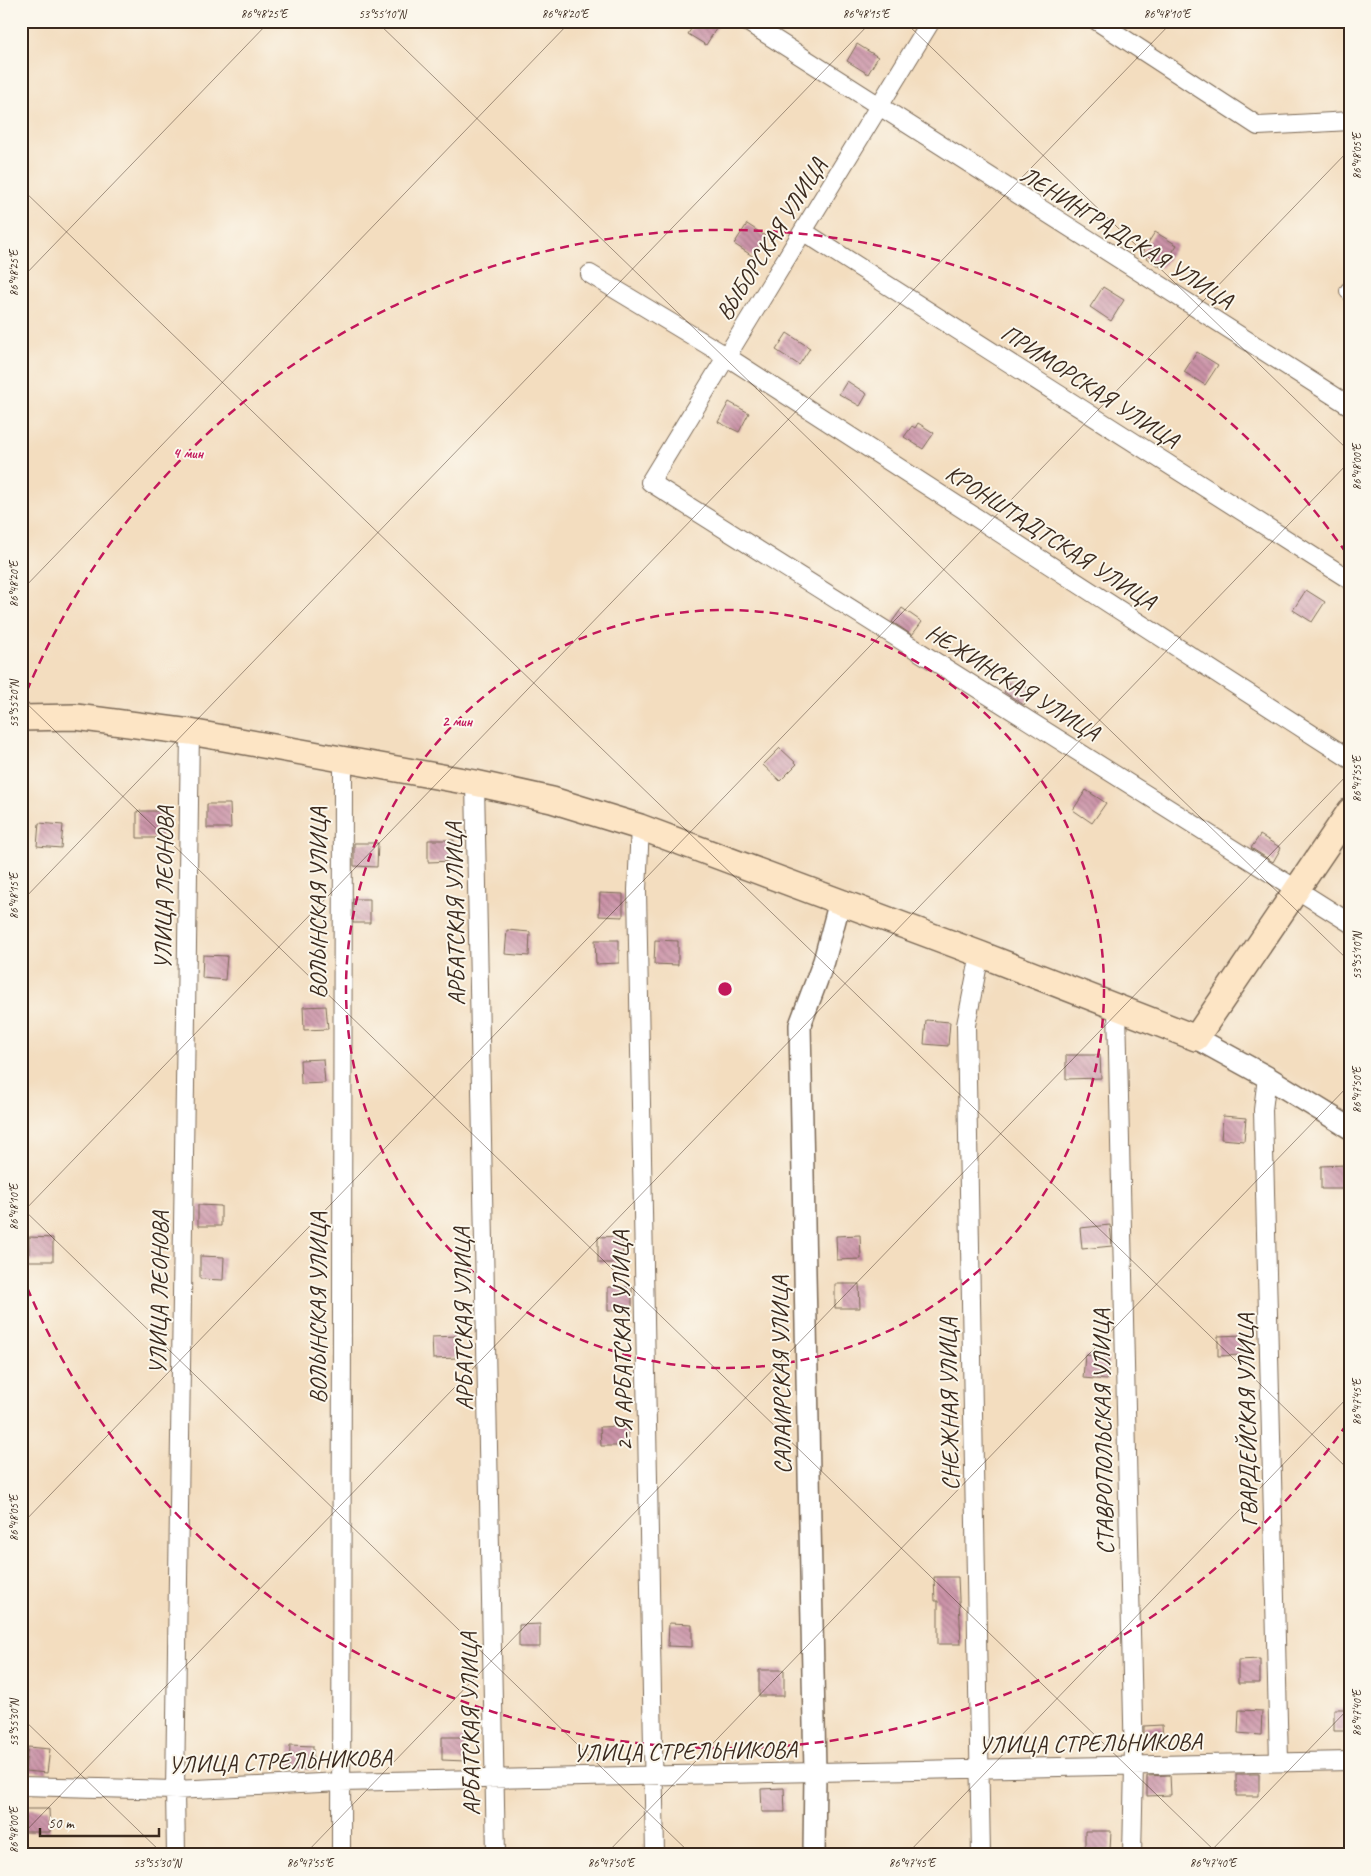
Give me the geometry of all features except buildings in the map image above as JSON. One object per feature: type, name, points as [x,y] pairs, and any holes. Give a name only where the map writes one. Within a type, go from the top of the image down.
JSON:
[{"type":"main road","points":[[21,718],[76,717],[190,732],[475,783],[552,800],[640,826],[980,954],[1196,1038],[1350,811]]},
{"type":"street","name":"ЛЕНИНГРАДСКАЯ УЛИЦА","points":[[746,21],[1350,406]]},
{"type":"street","name":"ВЫБОРСКАЯ УЛИЦА","points":[[650,482],[932,21]]},
{"type":"street","points":[[1097,21],[1258,126],[1350,121]]},
{"type":"street","name":"ПРИМОРСКАЯ УЛИЦА","points":[[804,232],[1350,580]]},
{"type":"street","name":"КРОНШТАДТСКАЯ УЛИЦА","points":[[590,274],[726,356],[1350,759]]},
{"type":"street","name":"НЕЖИНСКАЯ УЛИЦА","points":[[650,482],[1350,923]]},
{"type":"street","name":"УЛИЦА ЛЕОНОВА","points":[[176,1855],[175,1790],[190,732]]},
{"type":"street","name":"ВОЛЫНСКАЯ УЛИЦА","points":[[341,1855],[342,760]]},
{"type":"street","name":"АРБАТСКАЯ УЛИЦА","points":[[475,783],[496,1855]]},
{"type":"street","name":"2-Я АРБАТСКАЯ УЛИЦА","points":[[640,826],[637,890],[655,1855]]},
{"type":"street","name":"САЛАИРСКАЯ УЛИЦА","points":[[814,1855],[815,1772],[800,1024],[824,961],[840,901]]},
{"type":"street","name":"СНЕЖНАЯ УЛИЦА","points":[[980,954],[966,1025],[981,1855]]},
{"type":"street","name":"СТАВРОПОЛЬСКАЯ УЛИЦА","points":[[1118,1008],[1134,1765],[1132,1855]]},
{"type":"street","points":[[1196,1038],[1267,1077],[1350,1128]]},
{"type":"street","name":"ГВАРДЕЙСКАЯ УЛИЦА","points":[[1267,1077],[1264,1110],[1279,1762]]},
{"type":"street","name":"УЛИЦА СТРЕЛЬНИКОВА","points":[[21,1786],[175,1790],[341,1782],[1350,1761]]}]
